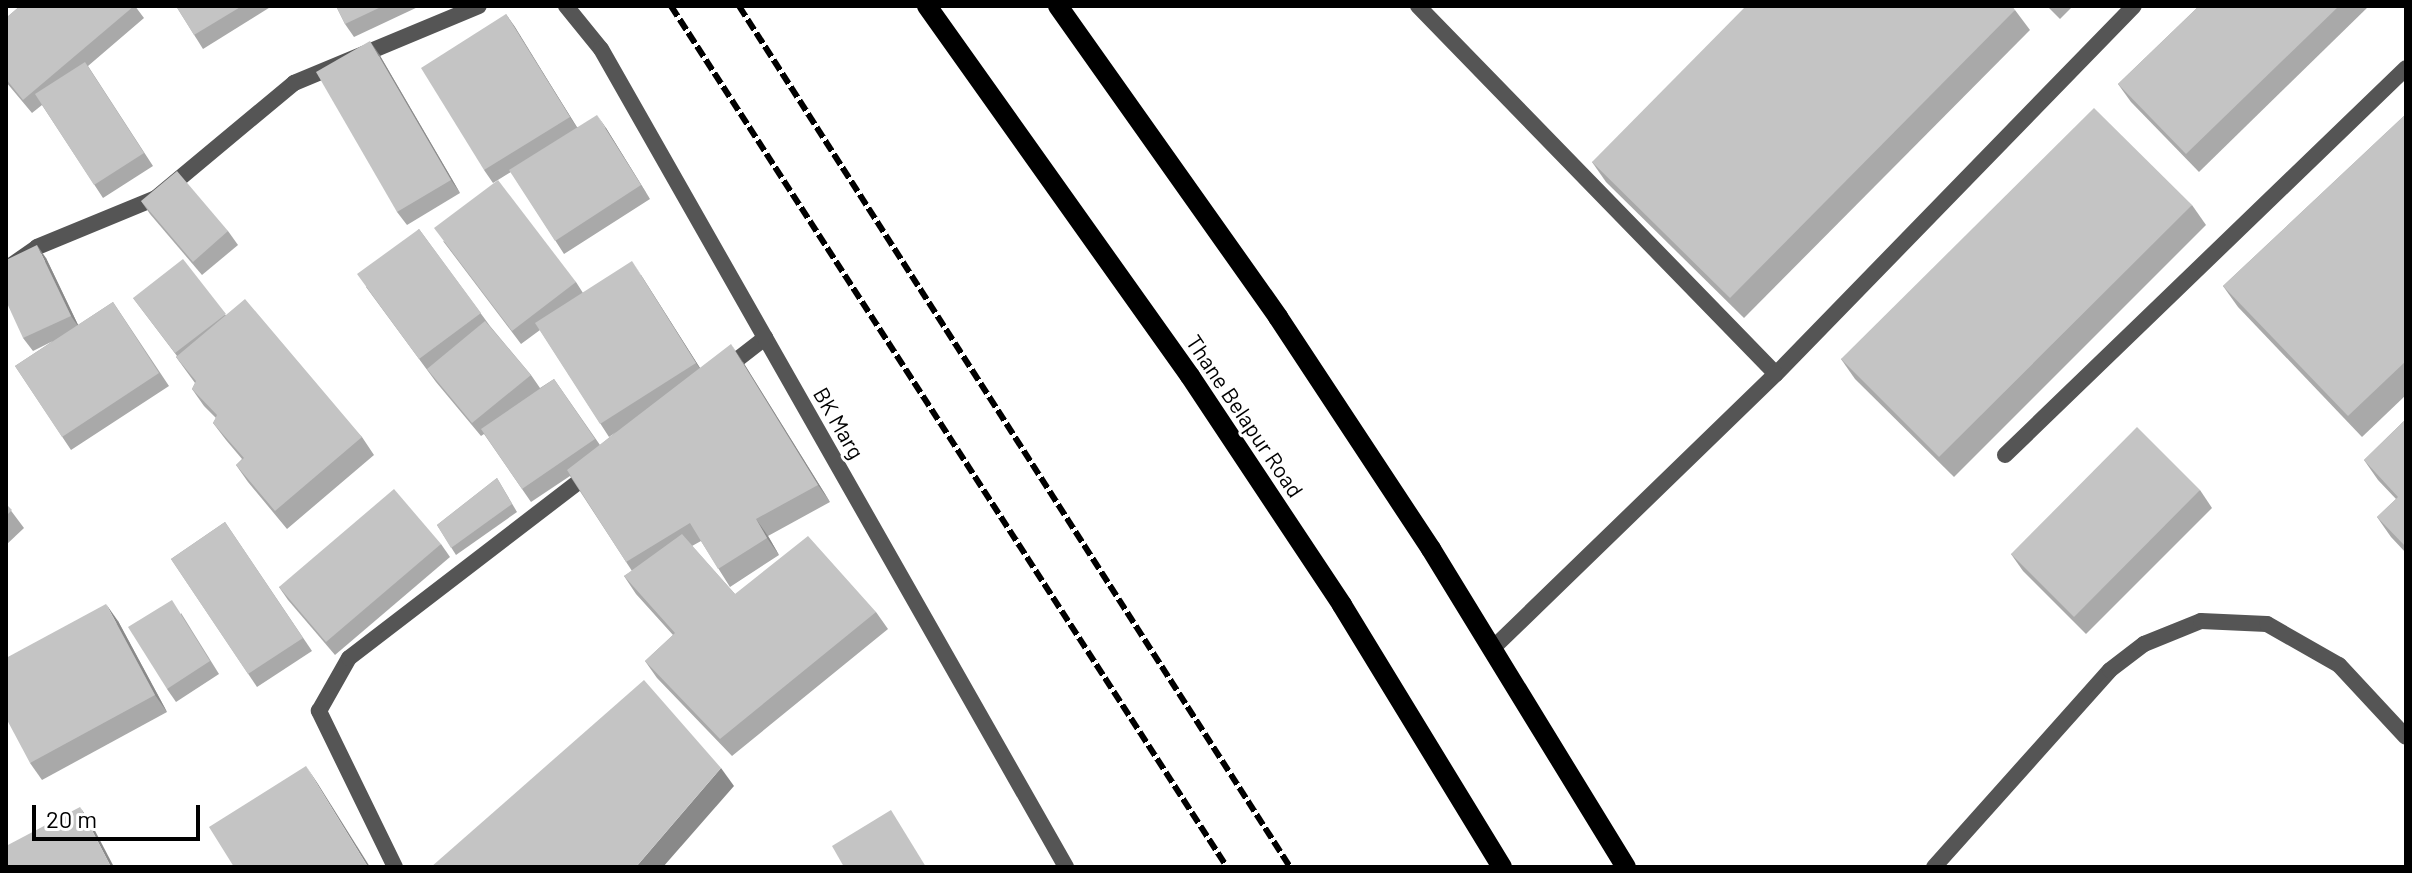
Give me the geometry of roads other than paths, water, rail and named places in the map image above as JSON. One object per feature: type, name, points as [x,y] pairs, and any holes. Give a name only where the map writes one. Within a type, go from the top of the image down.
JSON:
[{"type":"main road","name":"Thane Belapur Road","points":[[927,6],[1190,376],[1342,605],[1502,867]]},
{"type":"main road","points":[[1058,6],[1278,317],[1431,549],[1626,867]]},
{"type":"street","points":[[6,269],[37,247],[156,198],[294,83],[479,6]]},
{"type":"street","name":"BK Marg","points":[[566,6],[601,49],[1066,867]]},
{"type":"street","points":[[1418,6],[1776,374]]},
{"type":"street","points":[[1492,649],[1776,374],[2134,6]]},
{"type":"street","points":[[2005,455],[2406,68]]},
{"type":"street","points":[[715,377],[765,338]]},
{"type":"street","points":[[395,867],[319,711],[349,658],[601,464]]},
{"type":"street","points":[[1934,867],[2110,670],[2144,644],[2201,621],[2267,624],[2339,665],[2406,737]]},
{"type":"railway","points":[[671,6],[1227,867]]},
{"type":"railway","points":[[739,6],[1290,867]]}]
